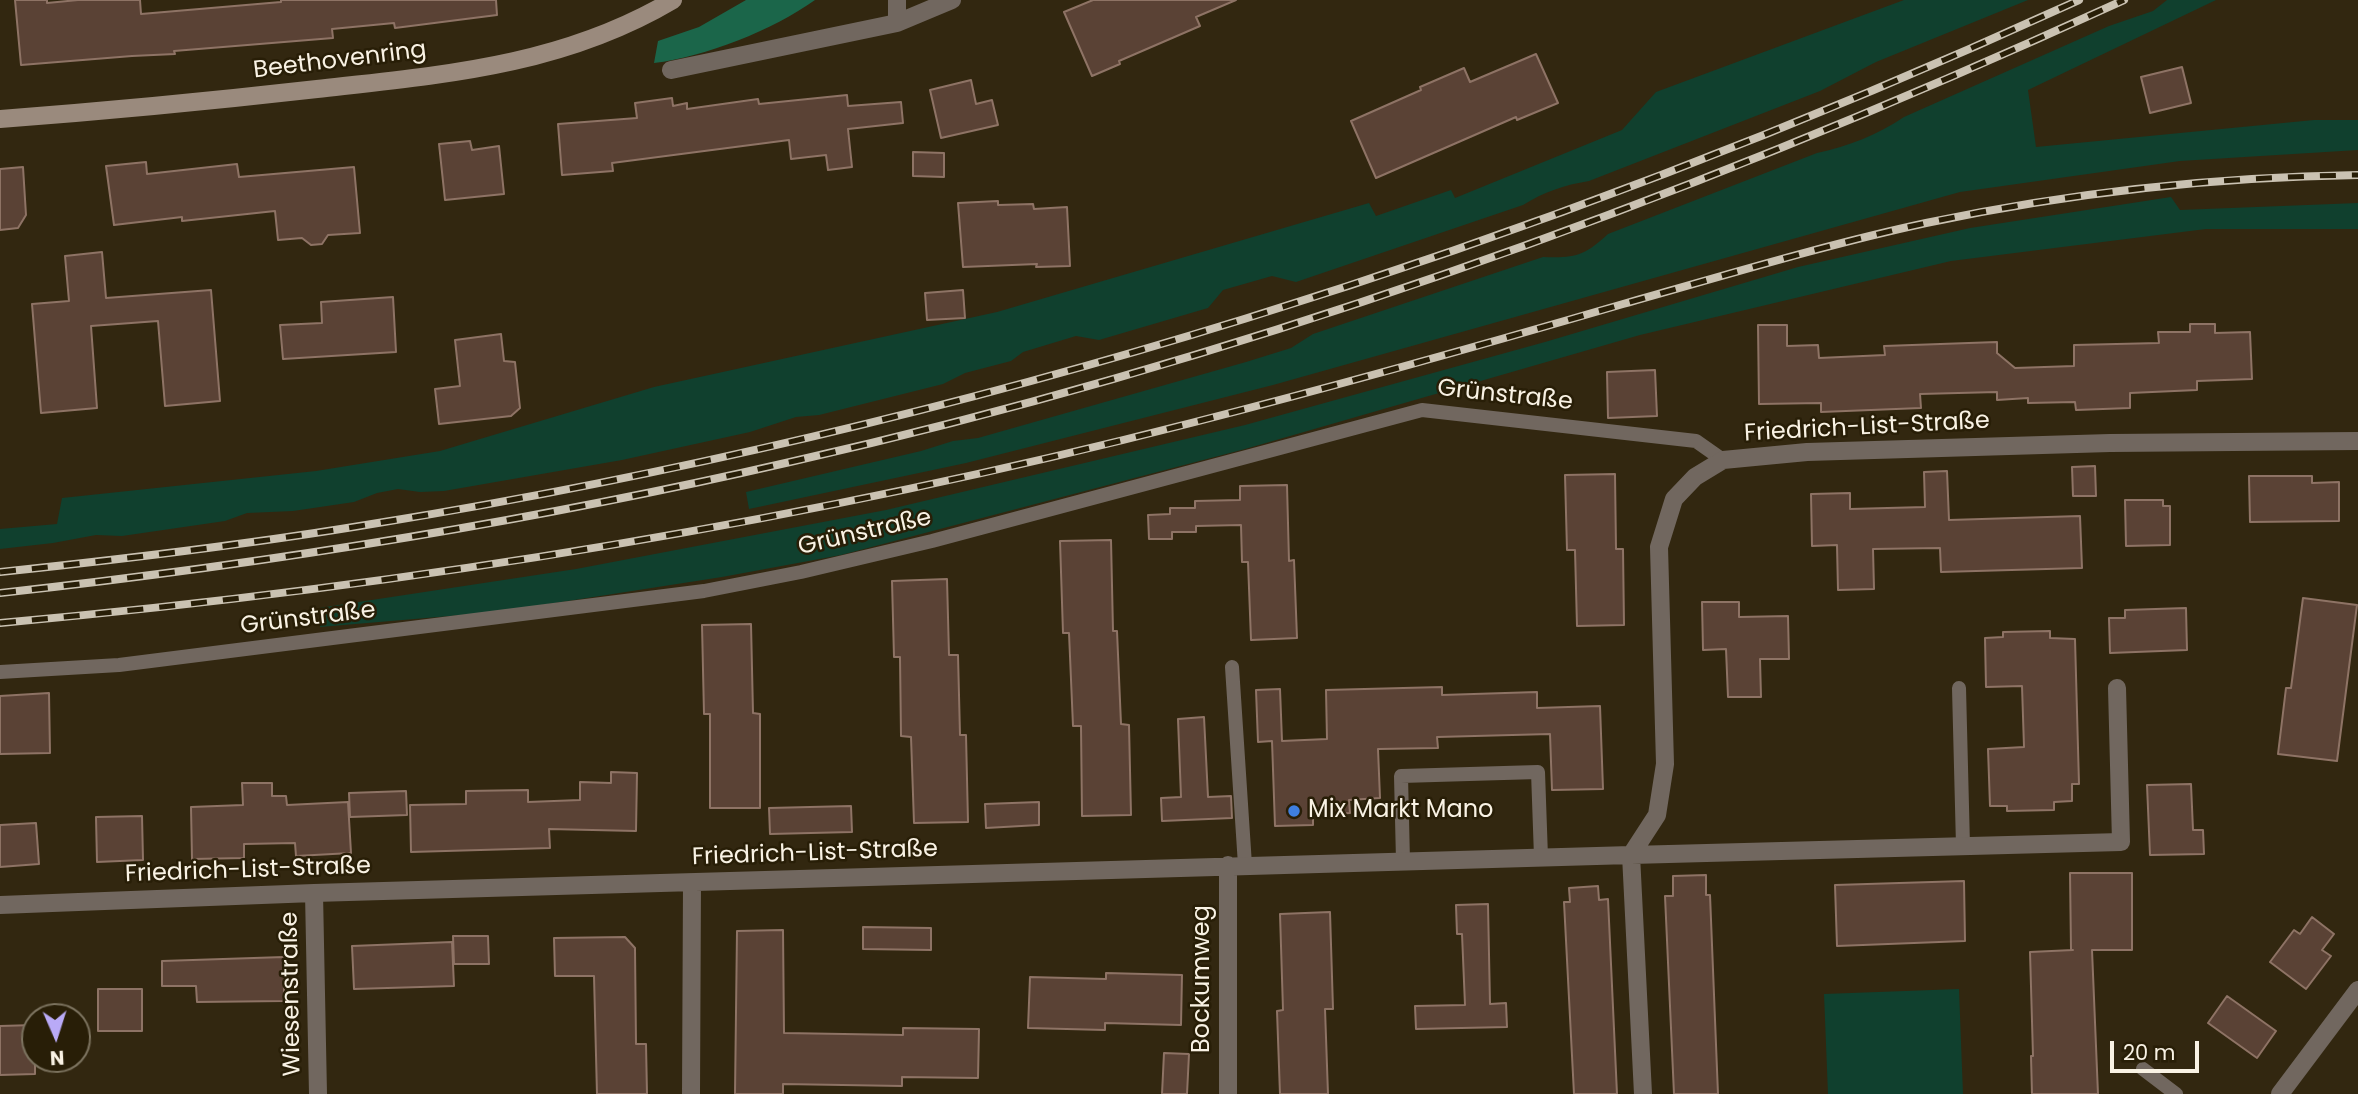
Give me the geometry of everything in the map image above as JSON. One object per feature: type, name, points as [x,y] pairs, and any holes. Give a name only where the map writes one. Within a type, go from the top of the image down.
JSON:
[{"type":"main road","name":"Beethovenring","points":[[0,120],[167,106],[411,78],[535,58],[587,42],[640,20],[673,0]]},
{"type":"street","points":[[897,0],[897,23]]},
{"type":"street","points":[[671,69],[897,23],[951,0]]},
{"type":"street","name":"Friedrich-List-Straße","points":[[1631,855],[1657,814],[1665,764],[1659,547],[1674,499],[1695,477],[1723,460],[1807,452],[2110,443],[2358,441]]},
{"type":"street","name":"Friedrich-List-Straße","points":[[0,905],[1237,865],[2121,842],[2117,688]]},
{"type":"street","points":[[1631,855],[1643,1094]]},
{"type":"street","name":"Bockumweg","points":[[1228,1094],[1237,865]]},
{"type":"street","points":[[691,1094],[692,883]]},
{"type":"street","name":"Wiesenstraße","points":[[314,893],[318,1094]]},
{"type":"street","points":[[2280,1094],[2358,990]]},
{"type":"lane","name":"Grünstraße","points":[[0,672],[119,665],[704,591],[801,572],[945,538],[1422,410],[1696,441],[1723,460]]},
{"type":"lane","points":[[1232,667],[1237,865]]},
{"type":"lane","points":[[1959,688],[1963,846]]},
{"type":"lane","points":[[1403,861],[1401,776],[1538,772],[1541,857]]},
{"type":"lane","points":[[2143,1069],[2176,1094]]},
{"type":"green space","points":[[746,0],[815,0],[759,32],[695,55],[654,63],[658,41],[699,27]]},
{"type":"green space","points":[[1904,0],[2028,0],[1876,62],[1820,91],[1589,181],[1554,190],[1523,205],[1296,282],[1272,276],[1223,290],[1208,308],[1099,340],[1076,336],[1023,352],[1011,361],[965,373],[943,384],[819,415],[796,417],[750,432],[622,460],[444,491],[398,489],[377,493],[354,502],[293,511],[247,513],[225,521],[122,536],[96,535],[0,549],[0,529],[57,524],[62,498],[316,471],[440,451],[654,387],[997,312],[1369,203],[1376,216],[1451,190],[1455,198],[1622,130],[1656,92]]},
{"type":"green space","points":[[2167,0],[2216,0],[2028,90],[2036,147],[2314,120],[2358,120],[2358,150],[2180,161],[1960,192],[1273,385],[966,463],[749,509],[746,492],[953,441],[978,438],[1246,362],[1291,348],[1313,334],[1543,257],[1579,254],[1608,234],[1817,153],[1862,139],[1904,117],[2109,26],[2153,11]]},
{"type":"green space","points":[[2171,197],[2180,210],[2358,203],[2358,229],[2206,229],[1951,261],[1640,335],[1245,449],[841,555],[722,577],[497,612],[320,627],[319,608],[576,569],[886,510],[1245,425],[1545,342],[1798,267],[1970,228]]},
{"type":"green space","points":[[1959,989],[1963,1094],[1828,1094],[1824,994]]},
{"type":"building","points":[[15,0],[47,0],[47,3],[140,0],[141,14],[281,0],[496,0],[497,15],[395,28],[394,23],[332,29],[333,38],[174,51],[175,54],[21,65]]},
{"type":"building","points":[[1093,0],[1236,0],[1196,17],[1200,26],[1119,61],[1120,64],[1092,76],[1064,12]]},
{"type":"building","points":[[1536,54],[1558,103],[1517,120],[1516,117],[1376,178],[1351,121],[1464,68],[1470,82]]},
{"type":"building","points":[[2182,67],[2191,103],[2150,113],[2141,77]]},
{"type":"building","points":[[971,80],[976,104],[992,100],[998,125],[941,138],[930,90]]},
{"type":"building","points":[[847,95],[848,106],[901,102],[903,123],[848,129],[852,167],[828,170],[826,155],[791,159],[789,140],[612,163],[613,171],[562,175],[558,124],[637,118],[635,103],[672,98],[673,106],[687,103],[687,109],[758,99],[759,104]]},
{"type":"building","points":[[470,141],[472,150],[499,146],[504,194],[445,200],[439,144]]},
{"type":"building","points":[[913,152],[944,153],[944,177],[913,176]]},
{"type":"building","points":[[146,162],[147,174],[237,164],[239,177],[354,167],[360,233],[328,235],[322,244],[311,245],[302,238],[278,240],[275,211],[114,225],[106,166]]},
{"type":"building","points":[[23,167],[26,215],[18,228],[0,230],[0,169]]},
{"type":"building","points":[[998,201],[998,205],[1033,204],[1034,209],[1067,207],[1070,266],[1036,267],[1037,264],[963,267],[958,203]]},
{"type":"building","points":[[102,252],[106,298],[211,290],[220,401],[165,406],[158,321],[91,326],[97,408],[41,413],[32,304],[69,301],[65,256]]},
{"type":"building","points":[[963,290],[965,318],[927,320],[925,293]]},
{"type":"building","points":[[393,297],[396,352],[283,359],[280,325],[322,323],[321,302]]},
{"type":"building","points":[[2190,324],[2215,324],[2215,333],[2250,332],[2252,379],[2197,381],[2197,390],[2130,393],[2130,408],[2076,410],[2075,402],[2028,403],[2028,398],[1997,400],[1997,392],[1920,394],[1921,408],[1821,412],[1821,403],[1759,404],[1758,325],[1787,325],[1787,346],[1818,345],[1819,358],[1885,355],[1884,346],[1997,342],[1997,353],[2015,368],[2074,366],[2074,345],[2159,343],[2158,332],[2190,332]]},
{"type":"building","points":[[501,334],[504,361],[515,362],[520,408],[511,416],[439,424],[435,389],[460,386],[455,340]]},
{"type":"building","points":[[1655,370],[1657,416],[1608,418],[1607,372]]},
{"type":"building","points":[[2095,466],[2096,496],[2073,496],[2072,467]]},
{"type":"building","points":[[1947,471],[1949,520],[2080,516],[2082,568],[1941,572],[1940,548],[1873,549],[1874,589],[1838,590],[1837,545],[1812,546],[1811,494],[1850,493],[1850,509],[1925,507],[1924,472]]},
{"type":"building","points":[[1615,474],[1616,549],[1623,549],[1624,625],[1577,626],[1575,550],[1567,550],[1565,475]]},
{"type":"building","points":[[2249,476],[2312,476],[2312,483],[2339,482],[2339,521],[2250,522]]},
{"type":"building","points":[[1287,485],[1289,561],[1294,560],[1297,638],[1251,640],[1248,562],[1242,562],[1241,525],[1196,526],[1196,532],[1172,532],[1172,539],[1149,539],[1148,515],[1170,514],[1170,508],[1195,508],[1195,501],[1240,500],[1240,486]]},
{"type":"building","points":[[2125,500],[2163,500],[2163,506],[2170,506],[2170,545],[2126,546]]},
{"type":"building","points":[[1111,540],[1113,631],[1117,631],[1121,724],[1129,725],[1131,815],[1082,816],[1081,726],[1073,726],[1069,633],[1063,633],[1060,541]]},
{"type":"building","points":[[947,579],[949,655],[958,655],[960,735],[966,735],[968,822],[914,823],[911,737],[901,736],[900,657],[894,657],[892,581]]},
{"type":"building","points":[[2303,598],[2357,605],[2337,761],[2278,754],[2286,688],[2291,688]]},
{"type":"building","points":[[1702,602],[1739,602],[1739,617],[1788,616],[1789,659],[1760,659],[1761,697],[1728,697],[1726,649],[1703,650]]},
{"type":"building","points":[[2186,608],[2187,650],[2110,653],[2109,618],[2125,618],[2125,610]]},
{"type":"building","points":[[751,624],[753,713],[760,714],[760,808],[710,808],[710,714],[704,714],[702,625]]},
{"type":"building","points":[[2050,631],[2050,638],[2075,639],[2079,784],[2072,784],[2072,801],[2054,802],[2054,810],[2007,811],[2007,806],[1990,806],[1988,749],[2024,747],[2022,686],[1986,687],[1985,638],[2003,637],[2003,632]]},
{"type":"building","points":[[1442,687],[1442,695],[1537,692],[1537,708],[1600,706],[1603,789],[1552,790],[1550,734],[1437,737],[1438,748],[1378,749],[1380,798],[1349,800],[1350,813],[1313,815],[1313,825],[1275,826],[1272,741],[1258,742],[1256,690],[1280,689],[1282,741],[1327,739],[1326,690]]},
{"type":"building","points":[[49,693],[50,753],[0,754],[0,696]]},
{"type":"building","points":[[1204,717],[1208,797],[1231,796],[1232,818],[1162,821],[1161,798],[1181,797],[1178,719]]},
{"type":"building","points":[[611,772],[637,773],[636,831],[549,829],[550,848],[411,852],[410,805],[466,804],[466,791],[528,790],[528,802],[580,800],[580,782],[611,783]]},
{"type":"building","points":[[242,783],[272,783],[272,796],[286,796],[287,805],[348,802],[351,853],[296,856],[295,843],[244,844],[244,858],[192,859],[191,807],[243,805]]},
{"type":"building","points":[[2191,784],[2193,830],[2203,830],[2204,854],[2150,855],[2147,785]]},
{"type":"building","points":[[406,791],[407,815],[350,817],[349,793]]},
{"type":"building","points":[[1039,802],[1039,825],[986,828],[985,804]]},
{"type":"building","points":[[851,806],[852,832],[770,834],[769,808]]},
{"type":"building","points":[[142,816],[143,860],[97,862],[96,817]]},
{"type":"building","points":[[36,823],[39,864],[0,867],[0,825]]},
{"type":"building","points":[[2070,873],[2132,873],[2132,950],[2092,950],[2098,1094],[2032,1094],[2030,952],[2073,950]]},
{"type":"building","points":[[1706,875],[1706,895],[1710,895],[1718,1094],[1674,1094],[1665,896],[1673,896],[1673,876]]},
{"type":"building","points":[[1964,881],[1965,941],[1837,946],[1835,885]]},
{"type":"building","points":[[1598,886],[1599,900],[1608,899],[1617,1094],[1574,1094],[1564,902],[1570,902],[1569,888]]},
{"type":"building","points":[[1488,904],[1490,1004],[1506,1003],[1507,1027],[1416,1029],[1415,1006],[1465,1005],[1462,934],[1457,934],[1456,905]]},
{"type":"building","points":[[1330,912],[1333,1009],[1325,1009],[1328,1094],[1280,1094],[1277,1011],[1283,1010],[1280,914]]},
{"type":"building","points":[[2312,917],[2334,934],[2322,950],[2331,956],[2306,989],[2270,962],[2294,930],[2300,934]]},
{"type":"building","points":[[863,927],[931,928],[931,950],[863,949]]},
{"type":"building","points":[[783,930],[784,1033],[903,1035],[903,1028],[979,1029],[978,1078],[902,1077],[902,1086],[783,1084],[783,1094],[735,1094],[737,931]]},
{"type":"building","points":[[453,936],[488,936],[489,964],[454,964]]},
{"type":"building","points":[[625,937],[635,948],[636,1044],[646,1044],[647,1094],[597,1094],[594,976],[555,976],[554,938]]},
{"type":"building","points":[[452,942],[454,986],[354,989],[352,946]]},
{"type":"building","points":[[284,957],[284,1001],[197,1002],[196,986],[162,986],[162,961]]},
{"type":"building","points":[[1106,973],[1182,975],[1181,1025],[1105,1023],[1105,1030],[1028,1028],[1030,977],[1106,979]]},
{"type":"building","points":[[98,989],[142,989],[142,1031],[98,1031]]},
{"type":"building","points":[[2227,996],[2276,1031],[2257,1058],[2208,1023]]},
{"type":"building","points":[[21,1025],[21,1073],[35,1074],[0,1075],[0,1026]]},
{"type":"building","points":[[1164,1053],[1189,1054],[1187,1094],[1162,1094]]},
{"type":"railway","points":[[0,572],[284,538],[597,483],[815,436],[1032,381],[1246,318],[1458,249],[1668,173],[1875,89],[2079,0]]},
{"type":"railway","points":[[0,593],[298,555],[594,504],[790,462],[962,420],[1132,374],[1469,266],[1635,205],[1963,72],[2124,0]]},
{"type":"railway","points":[[0,623],[300,591],[600,547],[749,521],[1044,459],[1191,423],[1812,251],[1926,223],[2033,203],[2141,188],[2249,179],[2358,175]]},
{"type":"place","name":"Mix Markt Mano","points":[[1294,811]]}]
